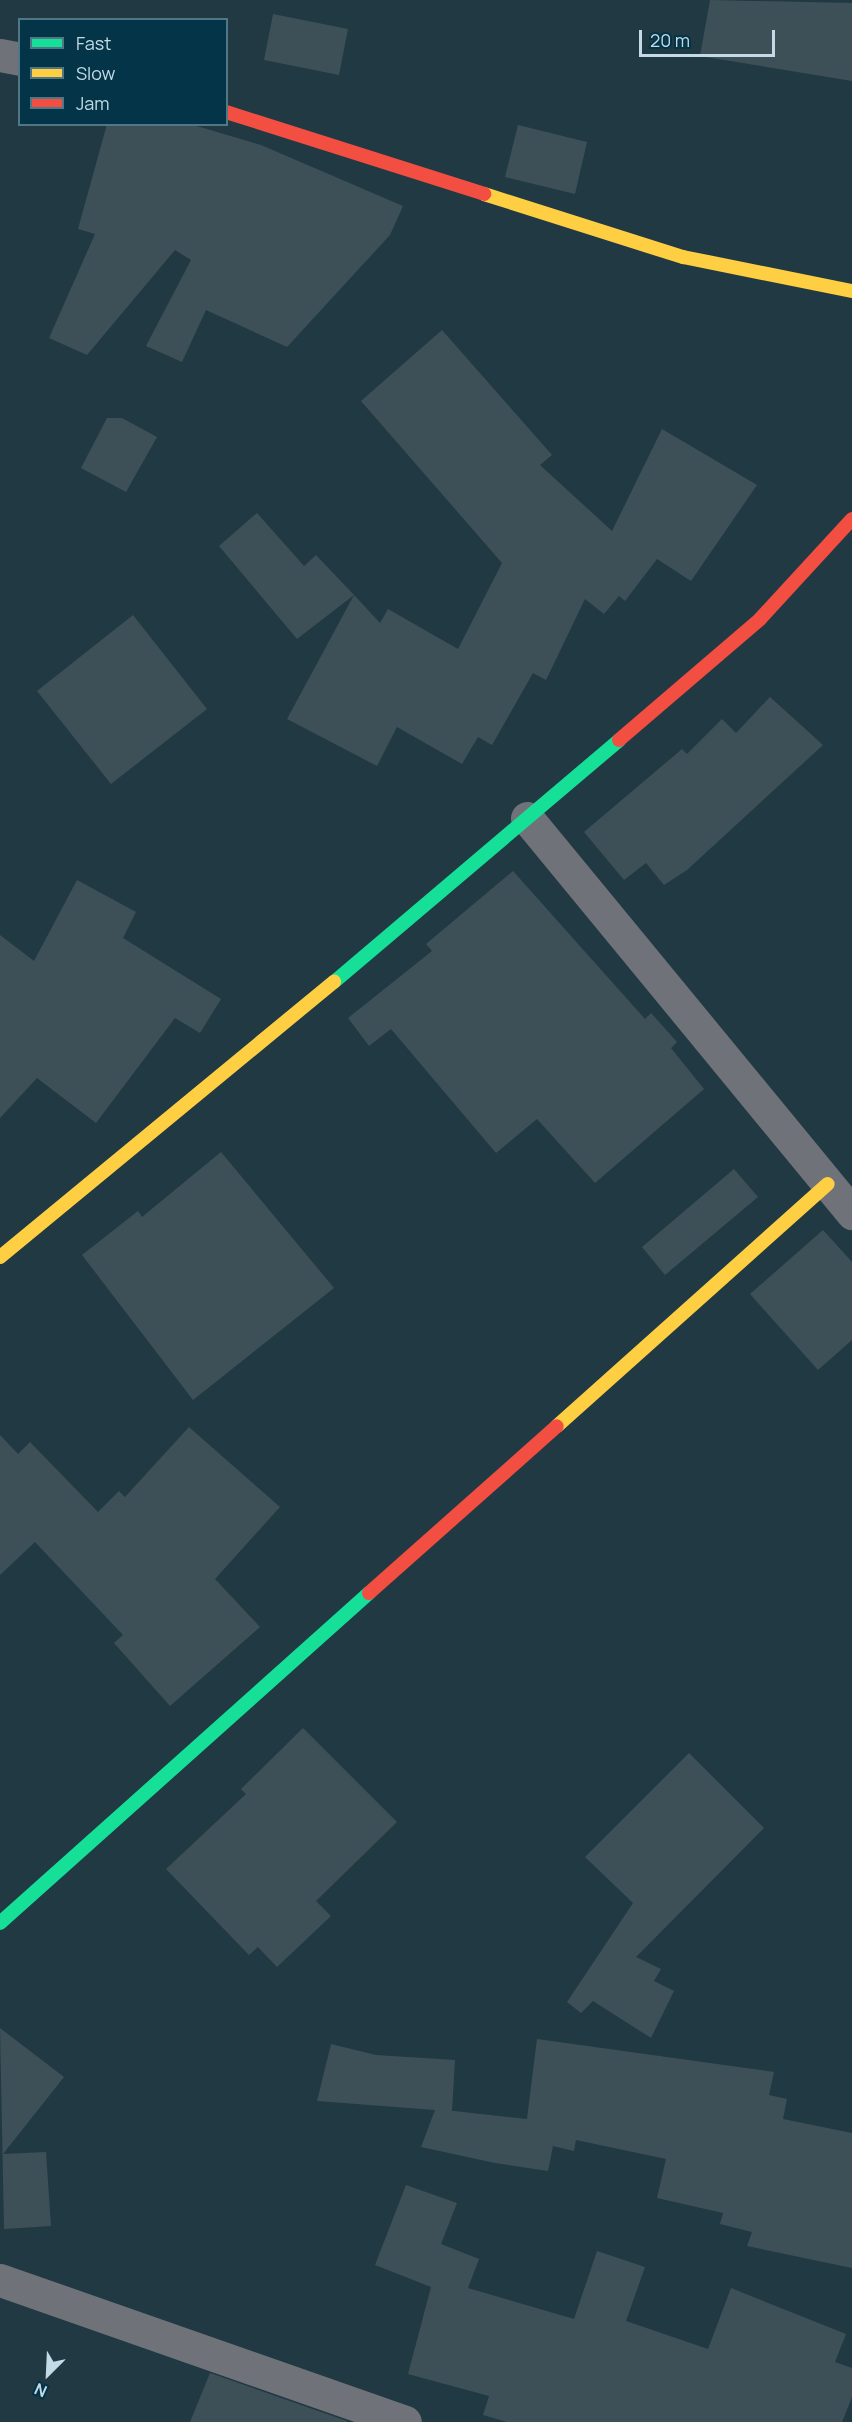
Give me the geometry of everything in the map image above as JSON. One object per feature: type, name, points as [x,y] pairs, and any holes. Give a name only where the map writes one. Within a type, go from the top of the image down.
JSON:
[{"type":"street","points":[[0,55],[18,59]]},
{"type":"street","points":[[228,113],[682,256],[852,291]]},
{"type":"street","points":[[0,1257],[527,818],[760,619],[852,519]]},
{"type":"street","points":[[527,818],[852,1213]]},
{"type":"street","points":[[0,1923],[828,1184]]},
{"type":"street","points":[[0,2280],[405,2422]]},
{"type":"building","points":[[710,0],[852,3],[852,81],[700,56]]},
{"type":"building","points":[[273,14],[348,29],[339,75],[264,60]]},
{"type":"building","points":[[518,125],[587,142],[575,194],[505,177]]},
{"type":"building","points":[[106,126],[197,126],[261,145],[403,206],[390,235],[287,347],[206,310],[182,362],[146,346],[191,260],[175,250],[87,355],[49,338],[95,234],[78,229]]},
{"type":"building","points":[[442,330],[552,455],[540,465],[612,531],[662,429],[757,485],[691,581],[657,559],[625,601],[619,596],[604,614],[585,599],[546,680],[533,673],[492,745],[478,737],[462,764],[397,727],[377,766],[287,719],[354,595],[380,623],[388,609],[458,649],[502,563],[361,401]]},
{"type":"building","points":[[107,418],[122,418],[157,437],[126,492],[81,468]]},
{"type":"building","points":[[257,513],[304,566],[316,555],[354,595],[297,639],[219,546]]},
{"type":"building","points":[[133,615],[207,709],[111,784],[37,691]]},
{"type":"building","points":[[770,697],[823,745],[687,870],[664,885],[646,863],[624,880],[584,832],[682,749],[687,754],[722,719],[736,733]]},
{"type":"building","points":[[513,871],[645,1019],[651,1013],[677,1042],[671,1048],[704,1089],[595,1183],[537,1119],[496,1153],[391,1029],[369,1046],[348,1018],[432,951],[426,944]]},
{"type":"building","points":[[77,880],[136,912],[123,938],[221,999],[200,1033],[175,1018],[96,1123],[37,1078],[0,1118],[0,935],[34,961]]},
{"type":"building","points":[[221,1152],[334,1288],[193,1400],[82,1255],[138,1211],[142,1217]]},
{"type":"building","points":[[734,1169],[758,1197],[665,1275],[642,1247]]},
{"type":"building","points":[[823,1230],[852,1262],[852,1340],[818,1370],[750,1294]]},
{"type":"building","points":[[189,1427],[280,1507],[215,1579],[260,1627],[170,1706],[114,1643],[123,1635],[35,1542],[0,1575],[0,1435],[18,1454],[30,1442],[98,1512],[119,1491],[125,1497]]},
{"type":"building","points":[[303,1728],[397,1822],[316,1901],[331,1916],[277,1967],[258,1947],[249,1955],[166,1869],[246,1794],[241,1789]]},
{"type":"building","points":[[689,1753],[764,1828],[636,1957],[661,1969],[654,1981],[674,1991],[651,2038],[593,2001],[581,2013],[567,2002],[633,1903],[585,1857]]},
{"type":"building","points":[[0,2028],[64,2077],[3,2154],[46,2152],[51,2226],[4,2229]]},
{"type":"building","points":[[537,2039],[774,2072],[769,2095],[787,2099],[783,2119],[852,2133],[852,2268],[747,2246],[752,2232],[720,2224],[723,2213],[657,2198],[666,2159],[576,2140],[574,2151],[553,2146],[548,2171],[495,2163],[421,2147],[435,2110],[317,2101],[331,2044],[376,2055],[455,2060],[452,2111],[527,2119]]},
{"type":"building","points":[[406,2185],[457,2203],[441,2244],[479,2259],[468,2288],[574,2319],[597,2251],[645,2267],[626,2321],[708,2349],[731,2288],[846,2334],[835,2362],[852,2368],[852,2397],[842,2422],[507,2422],[483,2415],[489,2396],[408,2374],[431,2287],[375,2265]]},
{"type":"building","points":[[210,2373],[347,2421],[347,2422],[190,2422]]},
{"type":"traffic: fast","points":[[334,982],[619,740]]},
{"type":"traffic: fast","points":[[0,1923],[369,1593]]},
{"type":"traffic: slow","points":[[484,194],[683,257],[852,291]]},
{"type":"traffic: slow","points":[[0,1257],[334,982]]},
{"type":"traffic: slow","points":[[557,1426],[828,1184]]},
{"type":"traffic: jam","points":[[228,113],[484,194]]},
{"type":"traffic: jam","points":[[619,740],[760,619],[852,519]]},
{"type":"traffic: jam","points":[[369,1593],[557,1426]]}]
